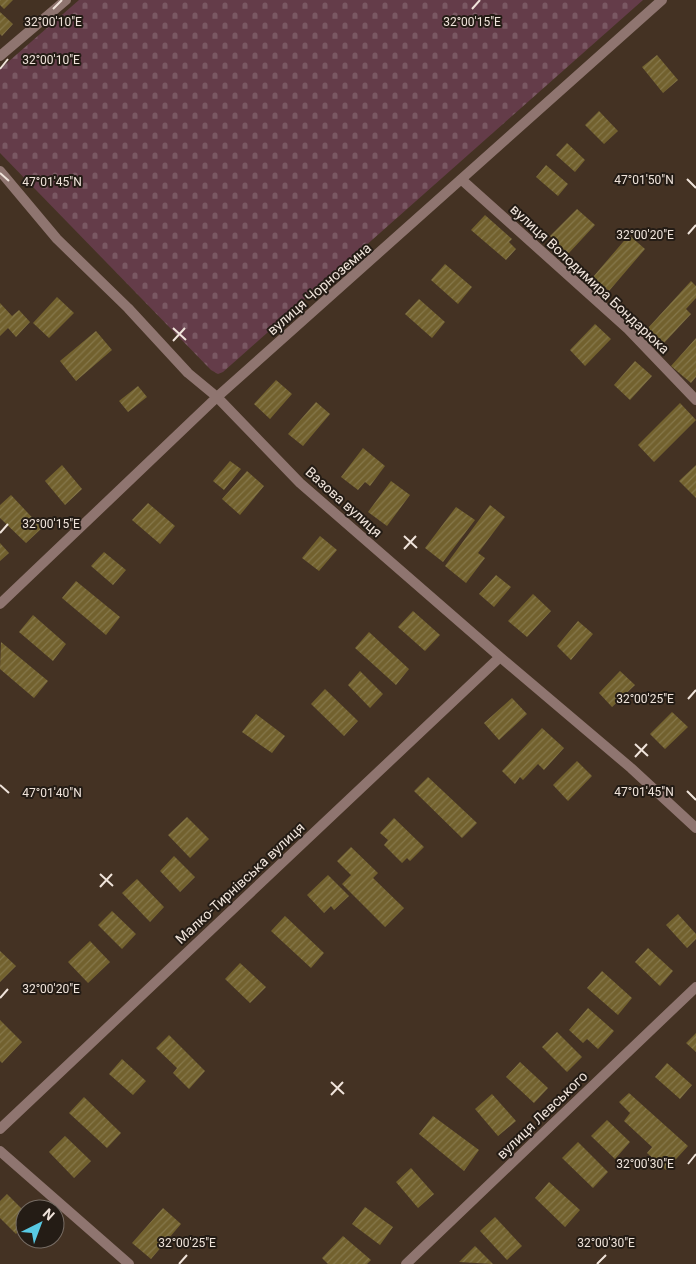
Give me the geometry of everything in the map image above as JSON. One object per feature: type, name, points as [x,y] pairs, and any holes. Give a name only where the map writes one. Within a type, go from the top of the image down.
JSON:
[{"type":"street","points":[[0,56],[66,0]]},
{"type":"street","name":"вулиця Чорноземна","points":[[0,604],[217,397],[662,0]]},
{"type":"street","name":"Вазова вулиця","points":[[0,171],[57,239],[128,308],[188,373],[217,397],[300,483],[631,768],[696,828]]},
{"type":"street","name":"вулиця Володимира Бондарюка","points":[[462,180],[628,329],[696,400]]},
{"type":"street","name":"Малко-Тирнівська вулиця","points":[[0,1129],[500,657]]},
{"type":"street","name":"вулиця Левського","points":[[406,1264],[696,987]]},
{"type":"street","points":[[0,1151],[129,1264]]},
{"type":"green space","points":[[79,0],[643,0],[223,372],[218,374],[211,370],[0,153],[0,69]]},
{"type":"building","points":[[0,0],[13,0],[4,9],[0,5]]},
{"type":"building","points":[[0,12],[13,24],[2,36],[0,34]]},
{"type":"building","points":[[657,55],[678,80],[663,93],[642,67]]},
{"type":"building","points":[[599,111],[618,131],[604,144],[585,125]]},
{"type":"building","points":[[567,143],[585,160],[575,172],[556,155]]},
{"type":"building","points":[[546,165],[568,184],[558,196],[536,177]]},
{"type":"building","points":[[577,209],[595,225],[568,254],[550,236]]},
{"type":"building","points":[[485,215],[512,239],[509,242],[516,249],[506,260],[471,230]]},
{"type":"building","points":[[629,235],[645,249],[609,291],[593,277]]},
{"type":"building","points":[[445,264],[472,287],[458,304],[431,280]]},
{"type":"building","points":[[691,281],[696,286],[696,298],[686,309],[691,314],[664,343],[648,328]]},
{"type":"building","points":[[57,297],[74,313],[49,338],[33,323]]},
{"type":"building","points":[[419,299],[445,322],[432,338],[405,314]]},
{"type":"building","points":[[0,303],[12,316],[19,310],[30,322],[16,337],[8,328],[0,336]]},
{"type":"building","points":[[595,324],[611,339],[585,366],[570,350]]},
{"type":"building","points":[[96,331],[112,350],[76,381],[60,361]]},
{"type":"building","points":[[696,338],[696,377],[691,383],[671,366]]},
{"type":"building","points":[[635,361],[652,376],[630,400],[614,385]]},
{"type":"building","points":[[276,380],[292,394],[270,419],[254,404]]},
{"type":"building","points":[[138,386],[147,397],[128,412],[119,401]]},
{"type":"building","points":[[316,402],[330,414],[303,446],[288,434]]},
{"type":"building","points":[[680,403],[696,420],[654,462],[638,445]]},
{"type":"building","points":[[363,448],[385,466],[370,486],[365,482],[358,490],[341,477]]},
{"type":"building","points":[[230,461],[241,469],[224,490],[213,481]]},
{"type":"building","points":[[62,465],[82,489],[65,505],[45,481]]},
{"type":"building","points":[[696,465],[696,498],[679,481]]},
{"type":"building","points":[[247,471],[264,486],[240,515],[222,499]]},
{"type":"building","points":[[391,481],[410,495],[387,526],[368,512]]},
{"type":"building","points":[[11,495],[42,528],[26,543],[0,518],[0,505]]},
{"type":"building","points":[[148,503],[175,526],[160,544],[132,520]]},
{"type":"building","points":[[490,505],[505,517],[478,553],[485,558],[466,583],[445,566]]},
{"type":"building","points":[[456,507],[475,520],[443,562],[425,548]]},
{"type":"building","points":[[320,536],[337,550],[319,571],[302,558]]},
{"type":"building","points":[[0,543],[9,553],[0,561]]},
{"type":"building","points":[[104,552],[126,570],[113,585],[91,566]]},
{"type":"building","points":[[496,575],[511,587],[494,607],[479,594]]},
{"type":"building","points":[[76,581],[120,617],[106,635],[62,598]]},
{"type":"building","points":[[533,594],[551,611],[527,637],[508,621]]},
{"type":"building","points":[[413,611],[440,635],[425,651],[398,627]]},
{"type":"building","points":[[33,615],[66,644],[53,661],[19,632]]},
{"type":"building","points":[[578,621],[593,634],[571,660],[557,646]]},
{"type":"building","points":[[369,632],[409,669],[396,685],[355,648]]},
{"type":"building","points":[[1,642],[48,681],[34,698],[0,669]]},
{"type":"building","points":[[360,671],[383,694],[370,708],[348,685]]},
{"type":"building","points":[[620,671],[635,685],[612,707],[599,693]]},
{"type":"building","points":[[325,689],[358,721],[344,736],[311,704]]},
{"type":"building","points":[[512,698],[527,714],[499,740],[484,723]]},
{"type":"building","points":[[672,712],[688,727],[665,749],[650,734]]},
{"type":"building","points":[[256,714],[285,736],[272,753],[242,732]]},
{"type":"building","points":[[542,728],[564,748],[544,770],[538,764],[523,780],[520,777],[515,784],[502,771]]},
{"type":"building","points":[[577,761],[592,776],[568,801],[553,785]]},
{"type":"building","points":[[428,777],[477,823],[462,838],[414,791]]},
{"type":"building","points":[[187,817],[209,839],[190,858],[168,835]]},
{"type":"building","points":[[394,818],[424,847],[410,861],[407,858],[402,863],[384,845],[388,840],[380,833]]},
{"type":"building","points":[[351,847],[378,873],[373,878],[404,908],[385,927],[342,884],[351,875],[337,861]]},
{"type":"building","points":[[174,856],[195,877],[180,892],[160,871]]},
{"type":"building","points":[[328,875],[349,896],[334,910],[331,906],[324,913],[307,895]]},
{"type":"building","points":[[137,879],[164,907],[150,922],[122,893]]},
{"type":"building","points":[[112,911],[136,934],[122,949],[98,925]]},
{"type":"building","points":[[678,914],[696,934],[696,939],[687,948],[666,925]]},
{"type":"building","points":[[285,916],[324,953],[311,968],[271,931]]},
{"type":"building","points":[[90,941],[110,962],[88,983],[68,962]]},
{"type":"building","points":[[648,948],[673,971],[660,986],[635,962]]},
{"type":"building","points":[[0,951],[16,966],[0,982]]},
{"type":"building","points":[[240,963],[266,987],[250,1003],[225,979]]},
{"type":"building","points":[[602,971],[632,998],[618,1015],[587,988]]},
{"type":"building","points":[[588,1008],[614,1031],[598,1049],[587,1039],[583,1043],[569,1030]]},
{"type":"building","points":[[0,1020],[22,1042],[2,1063],[0,1061]]},
{"type":"building","points":[[557,1032],[582,1057],[567,1072],[542,1047]]},
{"type":"building","points":[[696,1033],[696,1052],[686,1043]]},
{"type":"building","points":[[169,1035],[205,1071],[189,1089],[173,1073],[177,1068],[156,1048]]},
{"type":"building","points":[[122,1059],[146,1081],[133,1095],[109,1074]]},
{"type":"building","points":[[520,1062],[548,1088],[534,1103],[506,1077]]},
{"type":"building","points":[[667,1063],[692,1085],[680,1099],[655,1077]]},
{"type":"building","points":[[629,1093],[688,1146],[666,1170],[647,1153],[652,1147],[624,1121],[630,1113],[619,1102]]},
{"type":"building","points":[[492,1094],[516,1121],[498,1136],[475,1109]]},
{"type":"building","points":[[84,1097],[121,1133],[107,1148],[69,1113]]},
{"type":"building","points":[[433,1116],[479,1150],[464,1171],[419,1134]]},
{"type":"building","points":[[607,1120],[630,1142],[615,1159],[591,1136]]},
{"type":"building","points":[[65,1136],[91,1161],[74,1178],[49,1152]]},
{"type":"building","points":[[578,1142],[608,1172],[593,1188],[562,1158]]},
{"type":"building","points":[[411,1168],[434,1194],[418,1208],[396,1182]]},
{"type":"building","points":[[549,1182],[580,1210],[565,1227],[535,1198]]},
{"type":"building","points":[[7,1194],[15,1202],[15,1233],[0,1218],[0,1201]]},
{"type":"building","points":[[365,1207],[393,1227],[380,1245],[352,1224]]},
{"type":"building","points":[[163,1208],[181,1224],[151,1259],[132,1243]]},
{"type":"building","points":[[495,1217],[522,1246],[507,1260],[480,1231]]},
{"type":"building","points":[[343,1236],[371,1260],[367,1264],[328,1264],[322,1258]]},
{"type":"building","points":[[475,1246],[493,1264],[459,1262]]}]
